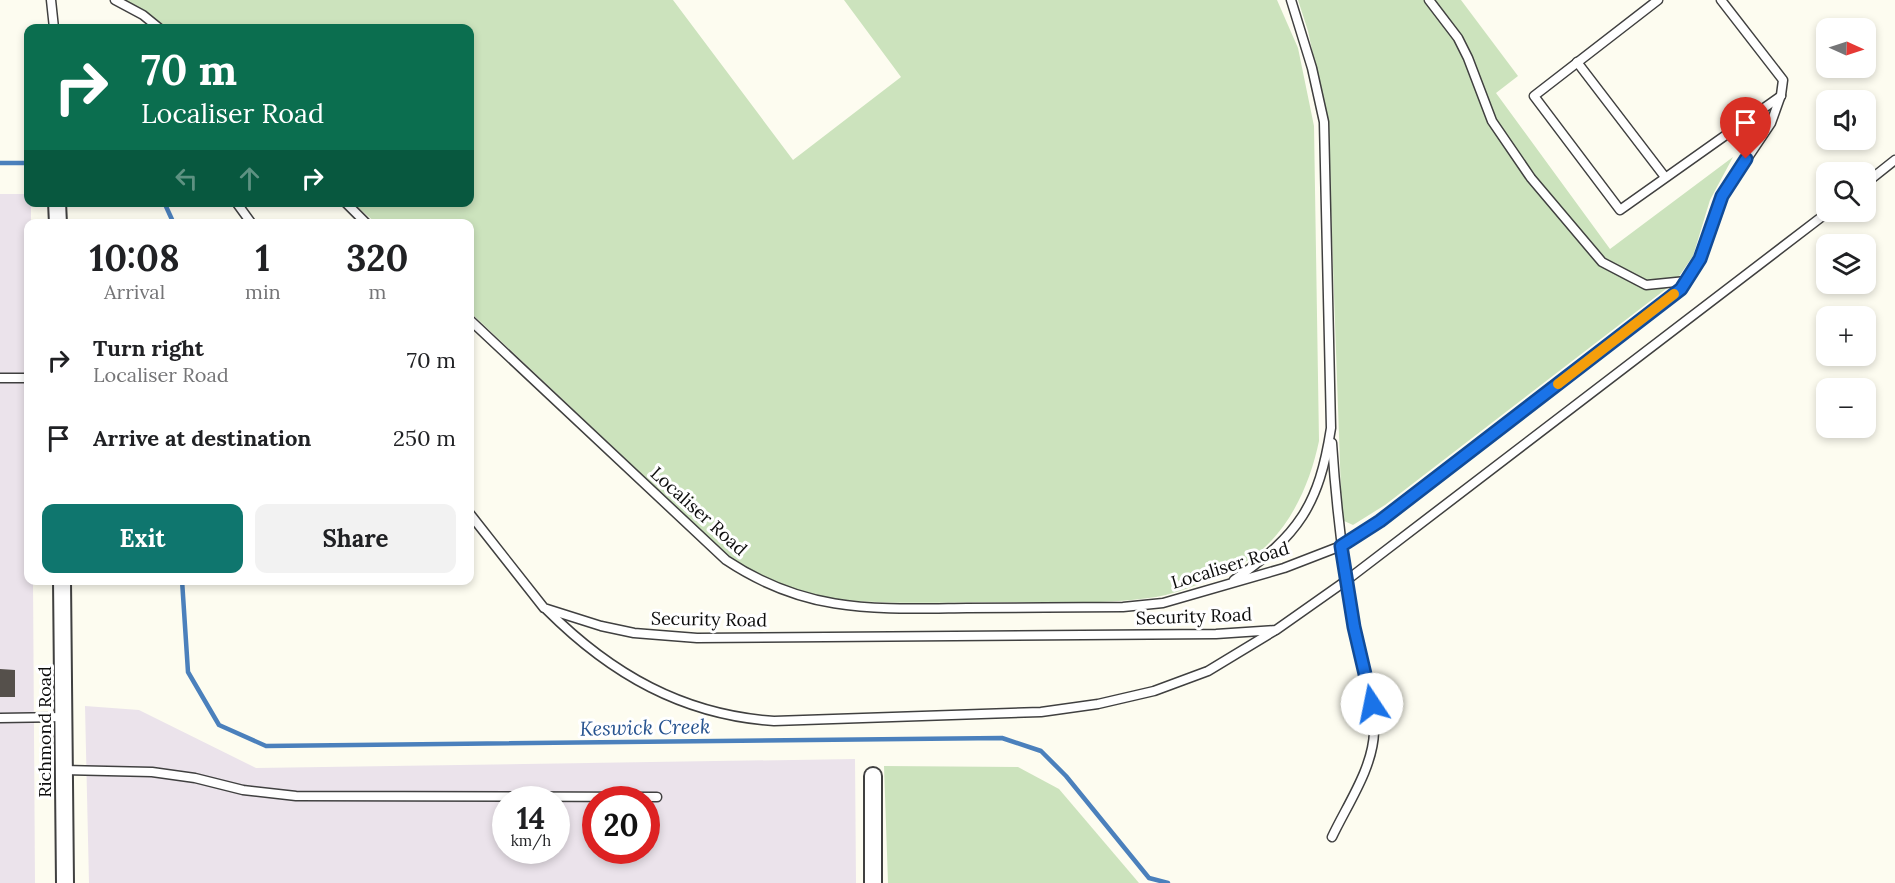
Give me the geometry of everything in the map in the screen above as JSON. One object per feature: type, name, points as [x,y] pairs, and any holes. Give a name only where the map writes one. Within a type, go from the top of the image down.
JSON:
[{"type":"street","name":"Richmond Road","points":[[62,585],[65,883]]},
{"type":"street","points":[[873,776],[873,883]]},
{"type":"lane","points":[[51,0],[54,24]]},
{"type":"lane","points":[[115,0],[143,15],[154,24]]},
{"type":"lane","points":[[1291,0],[1312,68],[1324,122],[1331,428],[1341,546],[1354,627],[1372,704],[1374,732],[1362,776],[1332,837]]},
{"type":"lane","points":[[1429,0],[1458,38],[1492,121],[1532,178],[1602,262],[1646,285],[1686,281]]},
{"type":"lane","points":[[1658,0],[1534,96],[1620,210],[1781,95],[1783,80],[1721,0]]},
{"type":"lane","points":[[1577,62],[1665,177]]},
{"type":"lane","name":"Localiser Road","points":[[474,324],[726,560],[774,588],[839,606],[915,609],[1123,607],[1163,603],[1284,567],[1341,546],[1399,507],[1681,289],[1700,259],[1722,196],[1771,123],[1781,95]]},
{"type":"lane","points":[[1876,175],[1895,160]]},
{"type":"lane","points":[[350,207],[362,219]]},
{"type":"lane","name":"Security Road","points":[[544,608],[601,626],[634,633],[697,638],[1216,634],[1276,630],[1347,580],[1816,221]]},
{"type":"lane","points":[[0,378],[24,378]]},
{"type":"lane","points":[[1228,584],[1276,549],[1309,507],[1324,470],[1331,428]]},
{"type":"lane","points":[[474,519],[544,608],[573,636],[643,684],[708,712],[742,719],[774,721],[1041,712],[1098,704],[1154,690],[1208,671],[1276,630]]},
{"type":"lane","points":[[0,718],[64,717]]},
{"type":"lane","points":[[63,770],[152,772],[195,778],[243,790],[296,796],[582,797]]},
{"type":"shaded area","points":[[0,194],[24,194],[24,207],[31,207],[31,219],[24,219],[24,585],[33,585],[35,883],[0,883]]},
{"type":"shaded area","points":[[85,706],[139,710],[256,768],[855,759],[856,883],[89,883]]},
{"type":"green space","points":[[122,0],[673,0],[793,160],[901,77],[844,0],[1277,0],[1298,48],[1314,126],[1319,441],[1304,489],[1278,534],[1253,557],[1206,581],[1156,597],[1077,602],[883,602],[815,596],[782,586],[732,559],[474,316],[474,219],[371,219],[358,207],[474,207],[474,24],[156,24]]},
{"type":"green space","points":[[1298,0],[1461,0],[1518,76],[1496,93],[1610,249],[1733,157],[1710,200],[1693,256],[1675,282],[1385,505],[1353,525],[1342,520],[1328,125],[1308,31]]},
{"type":"green space","points":[[884,766],[1018,767],[1059,789],[1139,883],[888,883]]},
{"type":"building","points":[[0,669],[15,670],[15,697],[0,697]]},
{"type":"waterway","name":"Keswick Creek","points":[[0,163],[24,163]]},
{"type":"waterway","name":"Keswick Creek","points":[[166,207],[172,219]]},
{"type":"waterway","name":"Keswick Creek","points":[[182,585],[188,672],[219,725],[266,746],[1002,738],[1041,751],[1066,776],[1149,878],[1168,883]]},
{"type":"slow traffic","points":[[1558,384],[1674,294]]},
{"type":"route","points":[[1372,704],[1354,627],[1341,546],[1380,521],[1681,289],[1700,259],[1722,196],[1746,159]]}]
